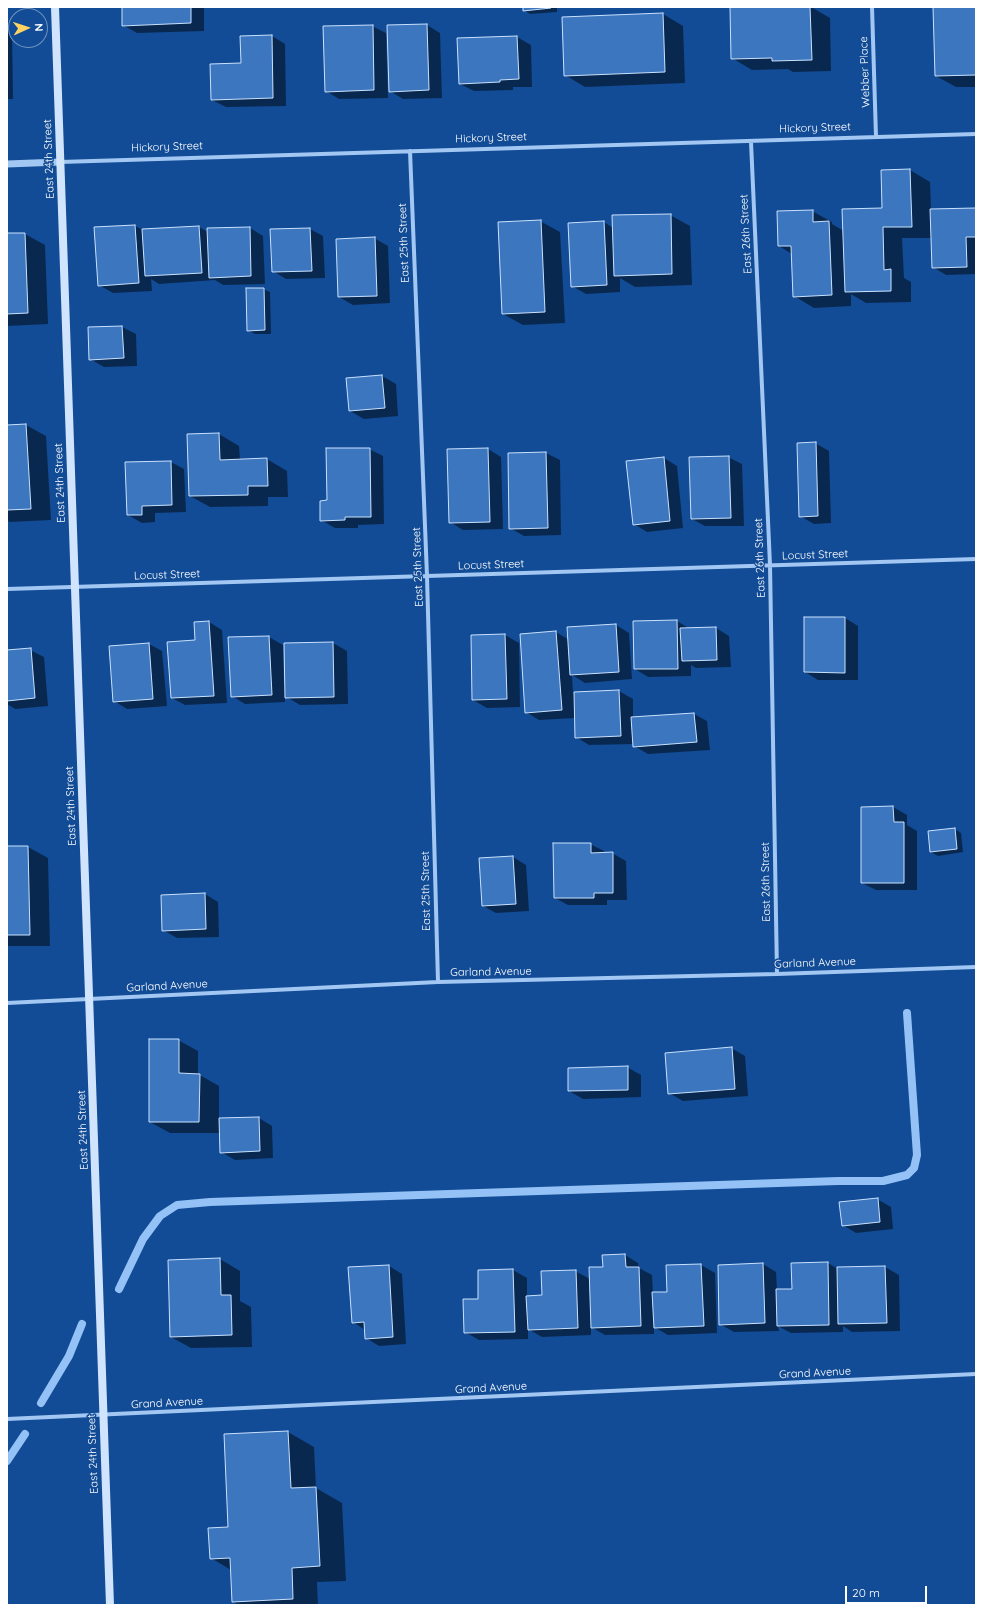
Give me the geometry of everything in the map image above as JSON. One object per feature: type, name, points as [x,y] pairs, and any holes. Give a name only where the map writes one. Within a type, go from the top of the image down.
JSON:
[{"type":"main road","name":"East 24th Street","points":[[55,7],[110,1605]]},
{"type":"street","name":"Webber Place","points":[[872,7],[876,137]]},
{"type":"street","name":"Hickory Street","points":[[7,164],[976,134]]},
{"type":"street","name":"East 26th Street","points":[[751,142],[770,565],[777,974]]},
{"type":"street","name":"East 25th Street","points":[[410,151],[427,576],[438,982]]},
{"type":"street","name":"Locust Street","points":[[7,589],[976,559]]},
{"type":"street","name":"Garland Avenue","points":[[7,1003],[438,982],[777,974],[976,966]]},
{"type":"street","name":"Grand Avenue","points":[[7,1419],[976,1374]]},
{"type":"building","points":[[122,7],[191,7],[191,23],[122,26]]},
{"type":"building","points":[[523,7],[551,7],[551,8],[523,11]]},
{"type":"building","points":[[730,7],[810,7],[812,60],[772,61],[772,58],[731,59]]},
{"type":"building","points":[[933,7],[976,7],[976,75],[935,76]]},
{"type":"building","points":[[663,13],[665,72],[564,76],[562,17]]},
{"type":"building","points":[[427,24],[429,90],[389,92],[387,25]]},
{"type":"building","points":[[373,25],[374,90],[325,92],[323,26]]},
{"type":"building","points":[[272,35],[273,98],[211,100],[210,64],[241,63],[240,36]]},
{"type":"building","points":[[517,36],[519,79],[500,80],[500,82],[459,84],[457,38]]},
{"type":"building","points":[[910,169],[912,227],[883,227],[884,270],[891,269],[891,291],[845,292],[842,209],[882,208],[881,170]]},
{"type":"building","points":[[976,208],[976,237],[966,237],[967,267],[932,268],[930,209]]},
{"type":"building","points":[[813,210],[813,222],[829,221],[832,295],[793,297],[791,246],[778,246],[777,211]]},
{"type":"building","points":[[671,214],[672,274],[614,276],[612,215]]},
{"type":"building","points":[[541,220],[545,312],[502,314],[498,222]]},
{"type":"building","points":[[604,221],[607,285],[571,287],[568,223]]},
{"type":"building","points":[[135,225],[139,283],[98,286],[94,227]]},
{"type":"building","points":[[199,226],[202,273],[145,276],[142,229]]},
{"type":"building","points":[[250,227],[251,276],[209,278],[207,228]]},
{"type":"building","points":[[310,228],[312,271],[272,272],[270,229]]},
{"type":"building","points":[[7,233],[25,233],[28,313],[7,314]]},
{"type":"building","points":[[375,237],[377,296],[338,297],[336,239]]},
{"type":"building","points":[[246,288],[264,288],[265,330],[247,331]]},
{"type":"building","points":[[122,326],[124,358],[89,360],[88,327]]},
{"type":"building","points":[[382,375],[385,408],[349,411],[346,378]]},
{"type":"building","points":[[26,424],[31,509],[7,510],[7,425]]},
{"type":"building","points":[[219,433],[220,460],[267,458],[268,486],[248,486],[248,495],[189,496],[187,434]]},
{"type":"building","points":[[816,442],[818,516],[799,517],[797,443]]},
{"type":"building","points":[[326,448],[370,448],[371,517],[345,517],[345,520],[320,521],[320,501],[327,500]]},
{"type":"building","points":[[488,448],[490,522],[449,523],[447,449]]},
{"type":"building","points":[[546,452],[548,528],[509,529],[508,453]]},
{"type":"building","points":[[729,456],[731,518],[691,519],[689,457]]},
{"type":"building","points":[[664,457],[670,521],[633,525],[626,461]]},
{"type":"building","points":[[171,461],[172,505],[142,506],[142,515],[127,515],[125,462]]},
{"type":"building","points":[[804,617],[845,617],[845,673],[804,672]]},
{"type":"building","points":[[677,620],[678,669],[634,669],[633,621]]},
{"type":"building","points":[[209,621],[214,696],[171,698],[167,642],[195,640],[194,622]]},
{"type":"building","points":[[616,624],[619,672],[570,675],[567,627]]},
{"type":"building","points":[[716,627],[717,660],[682,661],[680,628]]},
{"type":"building","points":[[556,631],[562,710],[525,713],[520,634]]},
{"type":"building","points":[[505,634],[507,699],[472,700],[471,635]]},
{"type":"building","points":[[269,636],[272,695],[231,697],[228,637]]},
{"type":"building","points":[[333,642],[334,697],[285,698],[284,643]]},
{"type":"building","points":[[149,643],[153,699],[113,702],[109,646]]},
{"type":"building","points":[[31,648],[35,698],[7,701],[7,650]]},
{"type":"building","points":[[619,690],[621,736],[575,738],[574,692]]},
{"type":"building","points":[[694,713],[697,742],[633,747],[631,717]]},
{"type":"building","points":[[893,806],[894,822],[904,822],[904,883],[861,883],[861,807]]},
{"type":"building","points":[[955,828],[957,849],[930,852],[928,831]]},
{"type":"building","points":[[553,843],[591,843],[591,853],[613,852],[613,893],[594,893],[594,898],[554,898]]},
{"type":"building","points":[[7,846],[28,846],[30,935],[7,935]]},
{"type":"building","points":[[513,856],[516,904],[482,906],[479,858]]},
{"type":"building","points":[[205,893],[206,929],[162,931],[161,895]]},
{"type":"building","points":[[149,1039],[179,1039],[179,1073],[200,1074],[199,1122],[149,1122]]},
{"type":"building","points":[[732,1047],[735,1089],[668,1094],[665,1053]]},
{"type":"building","points":[[628,1066],[628,1090],[568,1091],[568,1068]]},
{"type":"building","points":[[259,1117],[260,1151],[220,1153],[219,1118]]},
{"type":"building","points":[[878,1198],[880,1222],[842,1226],[839,1202]]},
{"type":"building","points":[[625,1254],[626,1267],[639,1267],[641,1326],[591,1328],[589,1267],[603,1267],[602,1255]]},
{"type":"building","points":[[220,1258],[221,1295],[231,1295],[232,1335],[170,1337],[168,1260]]},
{"type":"building","points":[[828,1262],[829,1325],[777,1326],[776,1289],[792,1289],[791,1263]]},
{"type":"building","points":[[763,1263],[765,1323],[719,1325],[718,1265]]},
{"type":"building","points":[[701,1264],[704,1326],[654,1328],[652,1292],[667,1292],[666,1265]]},
{"type":"building","points":[[389,1265],[393,1337],[365,1339],[364,1322],[352,1323],[348,1267]]},
{"type":"building","points":[[885,1266],[887,1323],[838,1324],[837,1267]]},
{"type":"building","points":[[513,1269],[515,1332],[464,1333],[463,1299],[478,1299],[478,1270]]},
{"type":"building","points":[[576,1270],[578,1328],[528,1330],[526,1296],[542,1295],[541,1271]]},
{"type":"building","points":[[288,1431],[291,1488],[316,1487],[320,1566],[292,1568],[293,1599],[232,1602],[230,1558],[210,1559],[208,1528],[228,1527],[224,1434]]},
{"type":"waterway","points":[[119,1289],[143,1239],[160,1216],[177,1205],[210,1202],[838,1181],[883,1181],[907,1175],[914,1168],[917,1155],[907,1013]]},
{"type":"waterway","points":[[41,1403],[69,1356],[82,1324]]},
{"type":"waterway","points":[[7,1461],[25,1434]]}]
